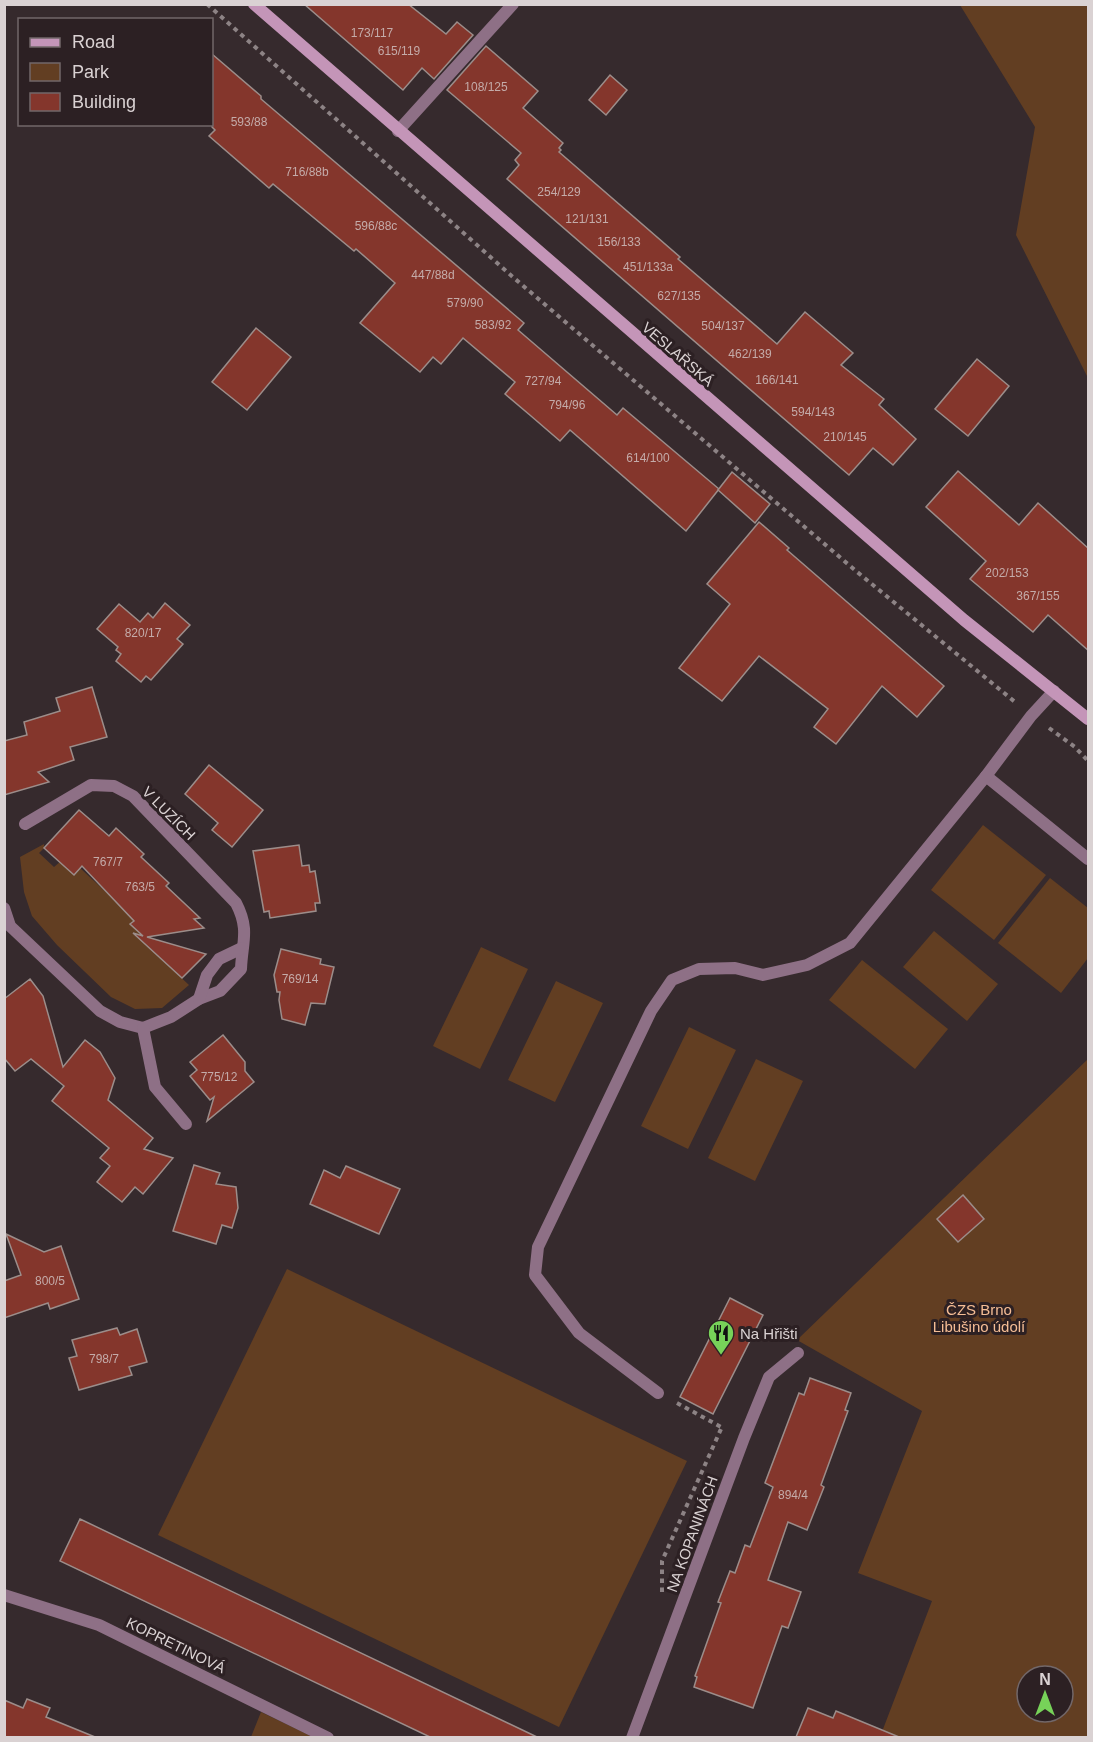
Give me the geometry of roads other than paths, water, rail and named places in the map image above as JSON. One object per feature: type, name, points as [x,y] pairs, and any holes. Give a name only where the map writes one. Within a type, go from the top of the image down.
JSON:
[{"type":"street","name":"VESLAŘSKÁ","points":[[254,4],[964,620],[1089,719]]},
{"type":"street","points":[[398,131],[513,4]]},
{"type":"street","points":[[658,1393],[579,1333],[535,1275],[538,1247],[651,1011],[672,980],[699,969],[735,968],[763,975],[807,965],[850,943],[986,776],[1031,716],[1054,691]]},
{"type":"street","points":[[986,776],[1089,859]]},
{"type":"street","name":"V LUZÍCH","points":[[25,824],[91,785],[114,786],[133,796],[236,903],[244,918],[246,934],[242,948],[241,969],[220,991],[199,999],[171,1017],[143,1028]]},
{"type":"street","points":[[4,908],[10,926],[100,1011],[120,1022],[143,1028],[155,1087],[186,1124]]},
{"type":"street","points":[[199,999],[207,975],[219,959],[242,948]]},
{"type":"street","name":"NA KOPANINÁCH","points":[[632,1737],[769,1377],[798,1353]]},
{"type":"street","name":"KOPRETINOVÁ","points":[[4,1595],[99,1625],[327,1737]]},
{"type":"place","name":"Na Hřišti","points":[[721,1356]]},
{"type":"park label","name":"ČZS Brno Libušino údolí","points":[[979,1318]]}]
